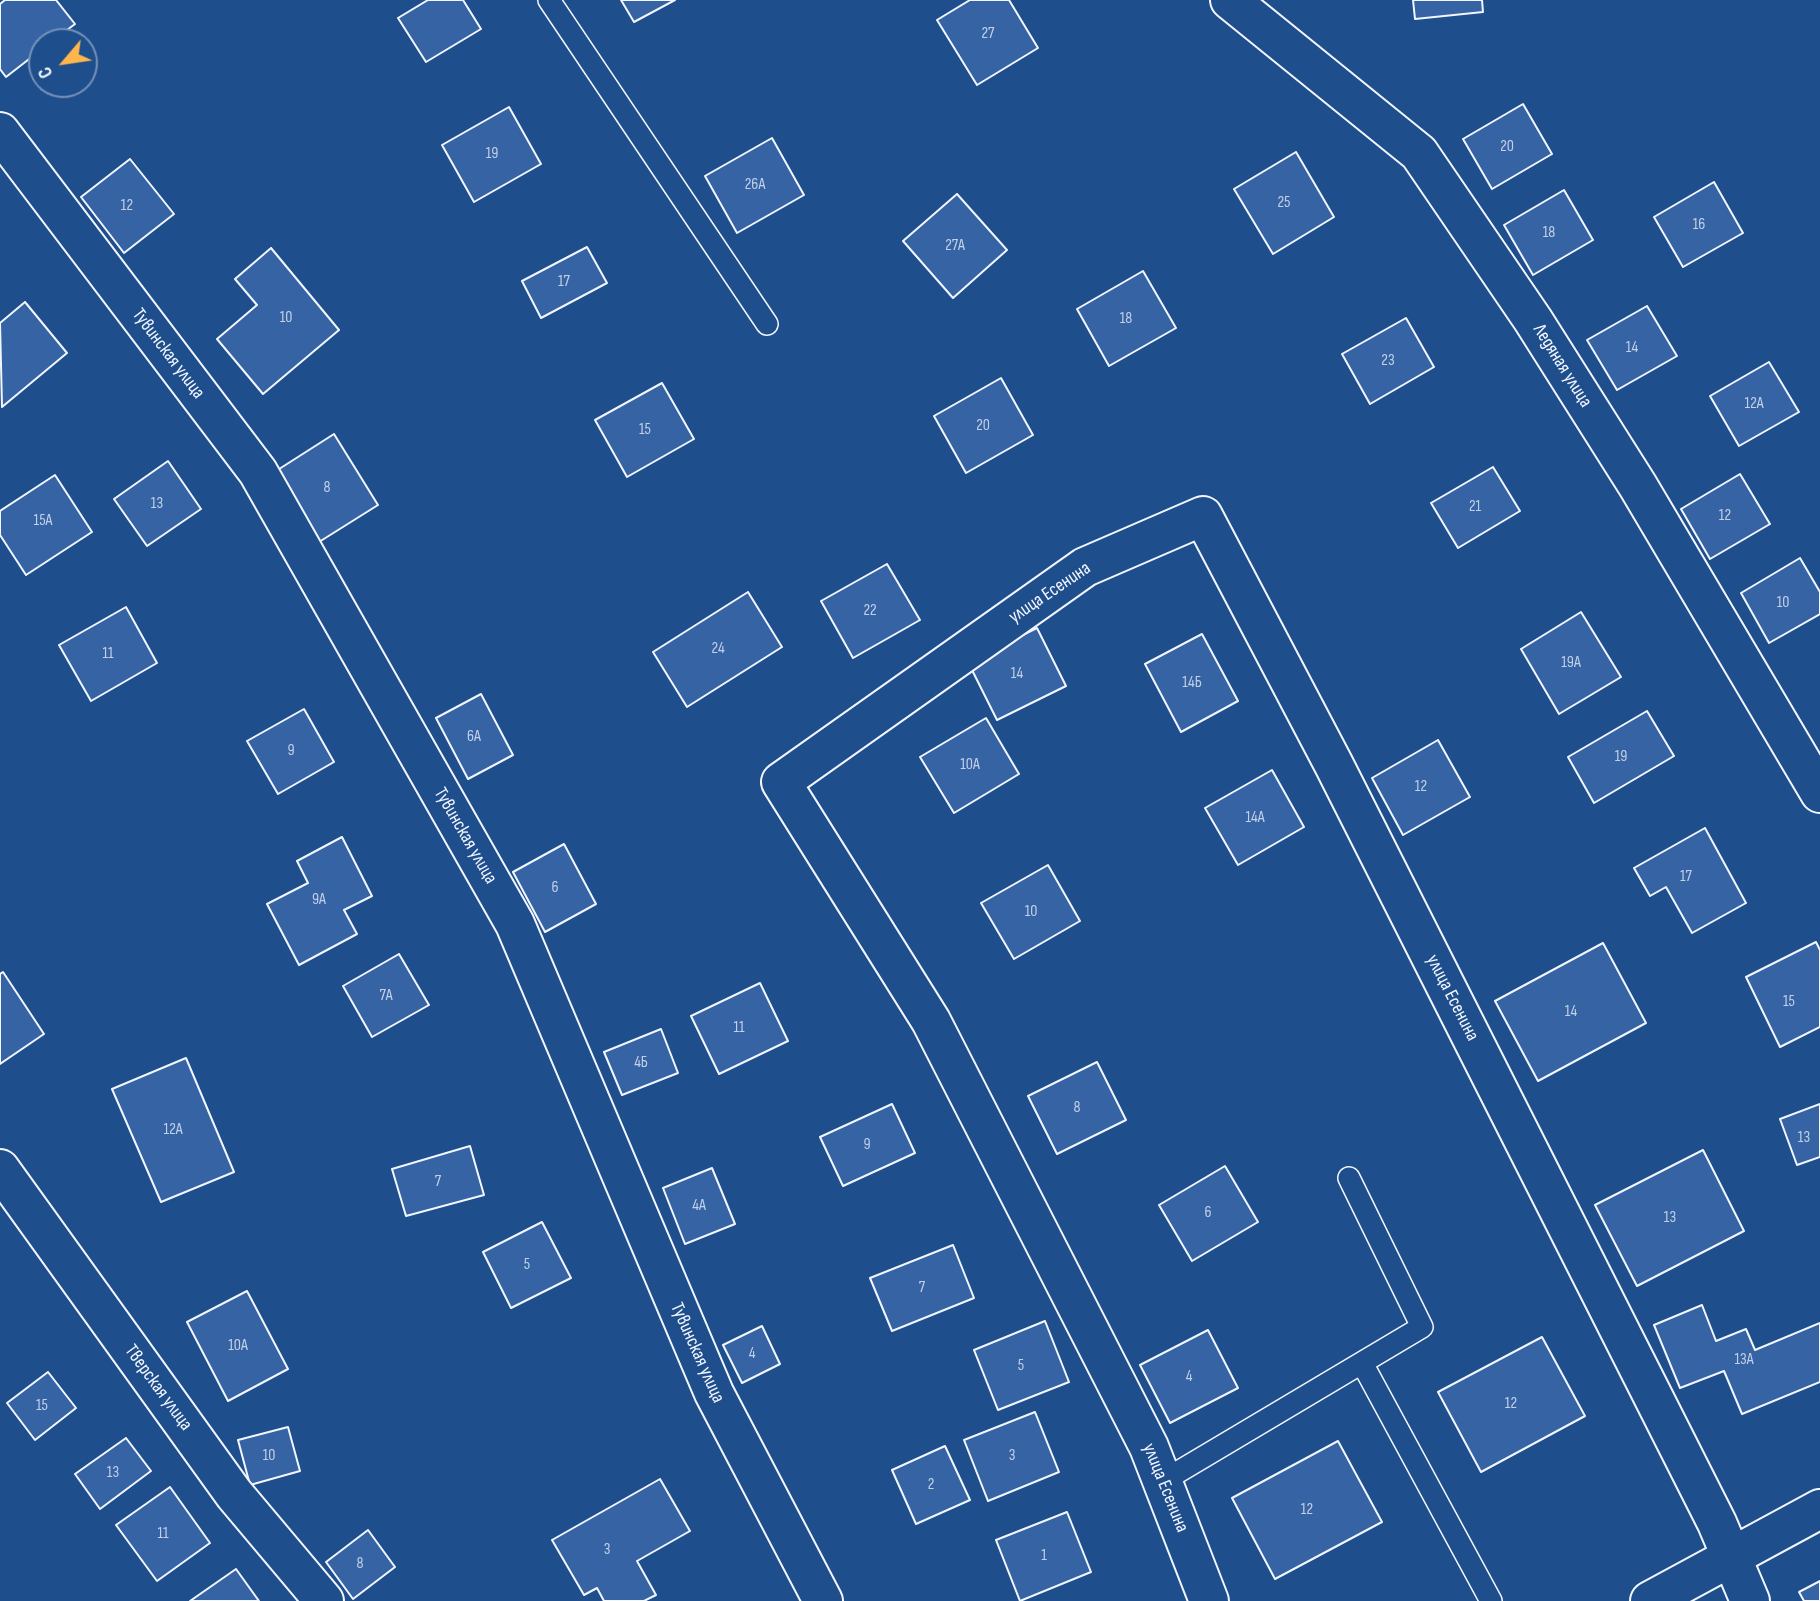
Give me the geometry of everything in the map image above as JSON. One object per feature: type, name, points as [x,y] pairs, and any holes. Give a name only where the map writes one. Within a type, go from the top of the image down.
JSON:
[{"type":"street","name":"Ледяная улица","points":[[1230,0],[1419,153],[1533,320],[1630,474],[1820,793]]},
{"type":"street","name":"Тувинская улица","points":[[0,132],[258,472],[515,924],[714,1393],[823,1601]]},
{"type":"street","name":"улица Есенина","points":[[1209,1601],[1149,1447],[931,1021],[781,782],[1085,567],[1203,516],[1334,765],[1734,1556]]},
{"type":"street","name":"Тверская улица","points":[[0,1169],[234,1494],[324,1601]]},
{"type":"street","points":[[1650,1601],[1820,1509]]},
{"type":"street","points":[[1734,1556],[1751,1601]]},
{"type":"lane","points":[[549,0],[767,324]]},
{"type":"lane","points":[[1163,1481],[1422,1327],[1349,1178]]},
{"type":"lane","points":[[1362,1363],[1491,1601]]},
{"type":"building","points":[[5,0],[56,0],[75,24],[70,28],[28,28],[28,60],[6,77],[0,69],[0,4]]},
{"type":"building","points":[[428,0],[463,0],[481,29],[426,62],[398,18]]},
{"type":"building","points":[[621,0],[675,0],[634,22]]},
{"type":"building","points":[[970,0],[1009,0],[1038,48],[977,85],[937,20]]},
{"type":"building","points":[[1413,0],[1482,0],[1483,12],[1415,19]]},
{"type":"building","points":[[1523,104],[1552,154],[1492,189],[1463,139]]},
{"type":"building","points":[[509,107],[541,164],[474,202],[442,145]]},
{"type":"building","points":[[772,138],[804,195],[737,233],[705,176]]},
{"type":"building","points":[[1296,152],[1334,217],[1273,254],[1234,189]]},
{"type":"building","points":[[130,159],[174,214],[124,253],[81,197]]},
{"type":"building","points":[[1714,182],[1743,233],[1683,267],[1654,217]]},
{"type":"building","points":[[1564,190],[1593,240],[1533,275],[1504,225]]},
{"type":"building","points":[[957,194],[1007,250],[953,298],[903,241]]},
{"type":"building","points":[[587,247],[607,283],[541,318],[522,281]]},
{"type":"building","points":[[271,248],[339,330],[263,394],[217,339],[257,305],[235,279]]},
{"type":"building","points":[[1143,271],[1176,328],[1109,366],[1077,309]]},
{"type":"building","points":[[25,302],[67,353],[2,407],[0,323]]},
{"type":"building","points":[[1647,306],[1677,356],[1617,390],[1587,340]]},
{"type":"building","points":[[1406,318],[1434,367],[1370,404],[1342,354]]},
{"type":"building","points":[[1769,362],[1799,412],[1739,446],[1710,396]]},
{"type":"building","points":[[1001,378],[1033,435],[966,473],[934,416]]},
{"type":"building","points":[[662,383],[694,439],[627,477],[595,420]]},
{"type":"building","points":[[334,434],[378,505],[319,542],[276,471]]},
{"type":"building","points":[[168,461],[201,509],[147,546],[114,499]]},
{"type":"building","points":[[1493,467],[1520,511],[1458,548],[1431,503]]},
{"type":"building","points":[[1740,474],[1770,524],[1710,559],[1681,509]]},
{"type":"building","points":[[55,475],[92,532],[26,575],[0,535],[0,511]]},
{"type":"building","points":[[1800,558],[1820,592],[1820,614],[1769,643],[1741,593]]},
{"type":"building","points":[[887,564],[920,620],[853,658],[821,601]]},
{"type":"building","points":[[748,592],[782,647],[687,707],[653,652]]},
{"type":"building","points":[[126,607],[157,663],[91,701],[59,645]]},
{"type":"building","points":[[1581,612],[1621,677],[1559,714],[1521,649]]},
{"type":"building","points":[[1037,628],[1066,686],[997,720],[968,662]]},
{"type":"building","points":[[1202,634],[1238,701],[1181,732],[1145,664]]},
{"type":"building","points":[[481,694],[513,755],[468,779],[436,718]]},
{"type":"building","points":[[304,709],[334,762],[278,794],[247,741]]},
{"type":"building","points":[[1647,711],[1674,756],[1594,803],[1568,757]]},
{"type":"building","points":[[986,718],[1019,774],[954,813],[920,757]]},
{"type":"building","points":[[1438,740],[1470,797],[1403,835],[1372,778]]},
{"type":"building","points":[[1272,770],[1304,827],[1238,865],[1205,808]]},
{"type":"building","points":[[1705,828],[1746,903],[1692,933],[1666,887],[1650,896],[1634,868]]},
{"type":"building","points":[[342,837],[372,896],[344,910],[357,934],[299,965],[267,904],[308,883],[297,861]]},
{"type":"building","points":[[564,844],[596,904],[545,932],[513,872]]},
{"type":"building","points":[[1048,865],[1080,921],[1014,959],[981,903]]},
{"type":"building","points":[[1816,942],[1820,950],[1820,1027],[1780,1047],[1746,977]]},
{"type":"building","points":[[1603,943],[1646,1023],[1538,1081],[1495,1001]]},
{"type":"building","points":[[399,954],[429,1005],[372,1037],[343,986]]},
{"type":"building","points":[[3,972],[44,1034],[0,1064],[0,974]]},
{"type":"building","points":[[760,983],[788,1041],[719,1074],[691,1016]]},
{"type":"building","points":[[661,1029],[678,1073],[622,1095],[604,1052]]},
{"type":"building","points":[[186,1058],[234,1172],[161,1202],[112,1089]]},
{"type":"building","points":[[1097,1062],[1126,1120],[1057,1154],[1028,1096]]},
{"type":"building","points":[[892,1104],[915,1153],[843,1186],[820,1137]]},
{"type":"building","points":[[1820,1104],[1820,1157],[1797,1165],[1780,1119]]},
{"type":"building","points":[[470,1146],[484,1195],[406,1216],[392,1169]]},
{"type":"building","points":[[1703,1150],[1744,1231],[1637,1286],[1595,1205]]},
{"type":"building","points":[[1225,1166],[1258,1222],[1192,1261],[1159,1205]]},
{"type":"building","points":[[712,1168],[735,1224],[685,1244],[663,1188]]},
{"type":"building","points":[[542,1222],[571,1278],[511,1308],[483,1252]]},
{"type":"building","points":[[953,1245],[974,1298],[892,1331],[870,1278]]},
{"type":"building","points":[[247,1291],[288,1369],[228,1401],[187,1322]]},
{"type":"building","points":[[1702,1305],[1716,1341],[1746,1329],[1755,1350],[1820,1323],[1820,1382],[1742,1414],[1724,1371],[1680,1388],[1654,1325]]},
{"type":"building","points":[[1045,1321],[1069,1382],[998,1410],[974,1350]]},
{"type":"building","points":[[762,1326],[780,1364],[742,1383],[723,1345]]},
{"type":"building","points":[[1208,1330],[1238,1388],[1170,1423],[1140,1365]]},
{"type":"building","points":[[1542,1337],[1585,1416],[1481,1472],[1438,1392]]},
{"type":"building","points":[[48,1372],[76,1408],[35,1440],[7,1403]]},
{"type":"building","points":[[1035,1412],[1059,1472],[988,1501],[964,1440]]},
{"type":"building","points":[[288,1427],[300,1471],[250,1485],[238,1440]]},
{"type":"building","points":[[126,1438],[151,1471],[100,1509],[75,1474]]},
{"type":"building","points":[[1338,1441],[1382,1522],[1275,1579],[1232,1498]]},
{"type":"building","points":[[945,1446],[970,1500],[916,1524],[892,1470]]},
{"type":"building","points":[[660,1479],[690,1531],[637,1561],[656,1595],[644,1601],[604,1601],[597,1588],[584,1595],[552,1540]]},
{"type":"building","points":[[170,1487],[210,1543],[157,1581],[116,1525]]},
{"type":"building","points":[[1067,1512],[1091,1572],[1020,1601],[996,1540]]},
{"type":"building","points":[[368,1530],[395,1567],[353,1599],[326,1562]]},
{"type":"building","points":[[236,1569],[259,1601],[190,1601]]},
{"type":"building","points":[[1820,1581],[1820,1601],[1804,1601],[1799,1592]]}]
